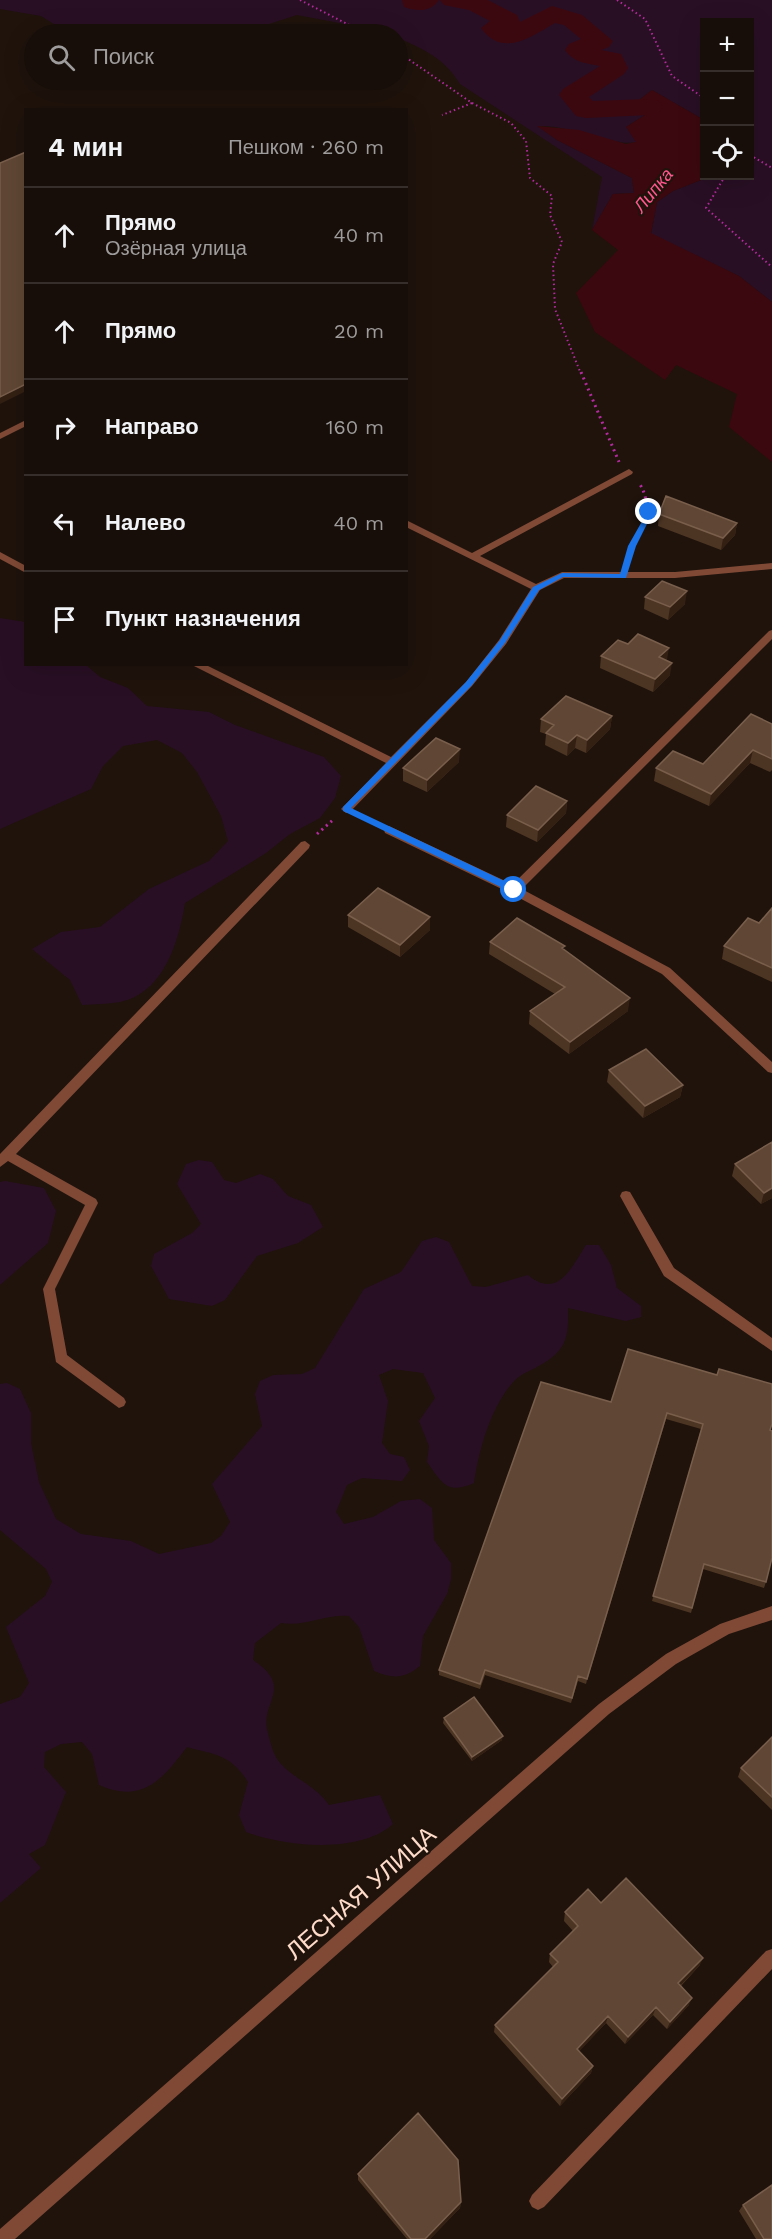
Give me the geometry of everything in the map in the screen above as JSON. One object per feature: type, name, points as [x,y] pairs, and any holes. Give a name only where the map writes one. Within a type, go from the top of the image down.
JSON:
[{"type":"street","points":[[0,436],[24,423]]},
{"type":"street","points":[[473,556],[629,472]]},
{"type":"street","points":[[408,524],[536,588]]},
{"type":"street","points":[[0,555],[24,569]]},
{"type":"street","points":[[346,809],[469,684],[503,642],[536,588],[562,575],[675,575],[772,566]]},
{"type":"street","points":[[514,890],[772,633]]},
{"type":"street","points":[[199,666],[391,761]]},
{"type":"street","points":[[389,830],[514,890],[666,971],[772,1069]]},
{"type":"street","points":[[119,1402],[61,1358],[49,1289],[93,1203],[4,1159],[305,845]]},
{"type":"street","points":[[626,1196],[669,1272],[772,1345]]},
{"type":"street","name":"ЛЕСНАЯ УЛИЦА","points":[[2,2239],[604,1709],[670,1659],[725,1629],[772,1613]]},
{"type":"street","points":[[538,2201],[772,1957]]},
{"type":"path","points":[[300,0],[347,24]]},
{"type":"path","points":[[617,0],[645,20],[672,76],[700,95]]},
{"type":"path","points":[[408,59],[472,103],[511,123],[526,141],[530,178],[552,196],[550,215],[562,242],[553,264],[555,309],[615,457],[644,488],[649,512],[632,546],[623,576]]},
{"type":"path","points":[[442,116],[472,103]]},
{"type":"path","points":[[754,157],[772,168]]},
{"type":"path","points":[[722,180],[706,208],[772,267]]},
{"type":"path","points":[[305,845],[346,809]]},
{"type":"shaded area","points":[[0,0],[772,0],[772,302],[739,276],[651,234],[657,202],[673,191],[701,180],[754,180],[754,18],[700,18],[700,118],[652,90],[634,104],[583,112],[618,116],[643,112],[645,115],[626,127],[637,142],[627,143],[564,128],[538,126],[557,140],[632,178],[634,193],[613,194],[592,230],[602,177],[460,84],[441,61],[408,43],[408,24],[345,24],[297,15],[269,24],[54,24],[41,16],[0,9]]},
{"type":"shaded area","points":[[0,618],[24,622],[24,666],[87,666],[100,677],[128,688],[147,706],[209,712],[235,725],[324,757],[341,776],[335,798],[320,818],[290,834],[266,853],[185,903],[173,949],[158,977],[135,997],[120,1002],[82,1005],[70,980],[32,949],[61,932],[100,927],[149,889],[209,861],[228,841],[221,816],[197,772],[182,753],[157,740],[123,746],[103,766],[91,789],[0,829]]},
{"type":"shaded area","points":[[199,1160],[212,1162],[224,1180],[236,1183],[260,1174],[273,1179],[288,1196],[311,1205],[323,1227],[298,1243],[257,1256],[225,1300],[212,1306],[169,1299],[151,1266],[154,1254],[192,1233],[201,1224],[177,1184],[186,1164]]},
{"type":"shaded area","points":[[0,1182],[44,1188],[56,1211],[48,1243],[0,1285]]},
{"type":"shaded area","points":[[436,1237],[449,1242],[472,1286],[486,1287],[528,1275],[538,1282],[556,1283],[569,1271],[586,1245],[599,1245],[611,1265],[617,1288],[641,1306],[641,1317],[626,1321],[568,1308],[566,1337],[559,1351],[545,1362],[519,1376],[507,1390],[487,1428],[474,1483],[457,1488],[441,1481],[427,1462],[429,1446],[419,1421],[435,1398],[423,1373],[393,1369],[379,1375],[388,1401],[382,1443],[390,1454],[404,1457],[410,1470],[402,1481],[362,1478],[347,1485],[336,1512],[344,1524],[373,1517],[401,1501],[420,1499],[432,1508],[434,1540],[451,1563],[451,1579],[447,1594],[423,1636],[420,1666],[409,1673],[398,1676],[374,1671],[359,1627],[349,1616],[290,1624],[281,1623],[255,1643],[253,1660],[266,1670],[272,1679],[273,1696],[266,1722],[272,1749],[280,1763],[318,1792],[329,1805],[380,1795],[393,1824],[379,1834],[343,1844],[301,1844],[262,1837],[246,1832],[239,1815],[248,1782],[236,1766],[222,1757],[187,1747],[160,1779],[150,1786],[127,1792],[99,1785],[92,1754],[82,1742],[61,1744],[45,1752],[44,1767],[66,1792],[45,1845],[29,1854],[41,1868],[0,1903],[0,1704],[20,1697],[29,1683],[6,1627],[45,1596],[52,1582],[46,1569],[0,1530],[0,1384],[7,1383],[20,1389],[31,1413],[31,1443],[39,1482],[56,1519],[81,1534],[131,1541],[159,1554],[211,1543],[221,1536],[230,1522],[212,1484],[262,1426],[255,1394],[260,1381],[273,1375],[302,1374],[315,1368],[364,1289],[401,1272],[422,1241]]},
{"type":"water","points":[[652,90],[700,118],[701,180],[673,191],[657,202],[651,233],[739,276],[772,302],[772,462],[729,427],[737,394],[676,365],[665,380],[595,332],[576,293],[618,250],[592,230],[613,194],[634,193],[632,178],[557,140],[537,126],[579,130],[626,144],[636,142],[626,127],[645,115],[643,112],[618,116],[582,113],[586,110],[634,104]]},
{"type":"building","points":[[24,153],[24,385],[0,397],[0,163]]},
{"type":"building","points":[[666,496],[737,523],[723,538],[659,514]]},
{"type":"building","points":[[662,581],[687,591],[670,607],[645,597]]},
{"type":"building","points":[[638,634],[669,648],[659,657],[672,663],[655,679],[601,656],[618,640],[628,644]]},
{"type":"building","points":[[566,696],[612,716],[587,740],[577,735],[568,743],[546,733],[554,725],[541,719]]},
{"type":"building","points":[[751,714],[772,724],[772,759],[753,750],[711,794],[656,768],[673,751],[703,764]]},
{"type":"building","points":[[436,738],[460,749],[427,780],[403,768]]},
{"type":"building","points":[[536,786],[567,801],[538,830],[507,815]]},
{"type":"building","points":[[378,888],[430,917],[400,945],[348,915]]},
{"type":"building","points":[[772,908],[772,968],[724,946],[748,918],[759,923]]},
{"type":"building","points":[[517,918],[565,946],[562,948],[630,998],[570,1042],[530,1011],[565,987],[490,942]]},
{"type":"building","points":[[646,1049],[683,1085],[645,1106],[609,1070]]},
{"type":"building","points":[[772,1142],[772,1188],[764,1193],[735,1164]]},
{"type":"building","points":[[628,1349],[717,1375],[719,1369],[772,1384],[770,1430],[772,1431],[772,1558],[766,1582],[704,1564],[692,1608],[653,1596],[703,1424],[667,1413],[587,1679],[578,1676],[572,1698],[485,1670],[480,1684],[439,1670],[541,1382],[611,1402]]},
{"type":"building","points":[[474,1697],[503,1736],[472,1757],[444,1718]]},
{"type":"building","points":[[772,1737],[772,1797],[741,1768]]},
{"type":"building","points":[[626,1878],[703,1958],[678,1983],[692,1998],[670,2022],[656,2007],[628,2037],[608,2016],[577,2049],[593,2066],[562,2099],[495,2025],[558,1962],[550,1954],[578,1926],[565,1912],[588,1889],[601,1903]]},
{"type":"building","points":[[418,2113],[458,2160],[461,2202],[425,2239],[411,2239],[358,2174]]},
{"type":"building","points":[[772,2185],[772,2239],[764,2239],[743,2205]]},
{"type":"waterway","name":"Липка","points":[[415,0],[413,2],[421,3],[426,0]]},
{"type":"waterway","name":"Липка","points":[[453,0],[476,4],[508,20],[506,24],[494,28],[500,34],[512,37],[552,14],[573,20],[600,41],[578,50],[584,55],[612,60],[615,68],[573,95],[586,110],[649,107]]},
{"type":"route","points":[[514,890],[346,809],[469,684],[503,642],[536,588],[562,575],[623,576],[632,546],[649,512]]}]
